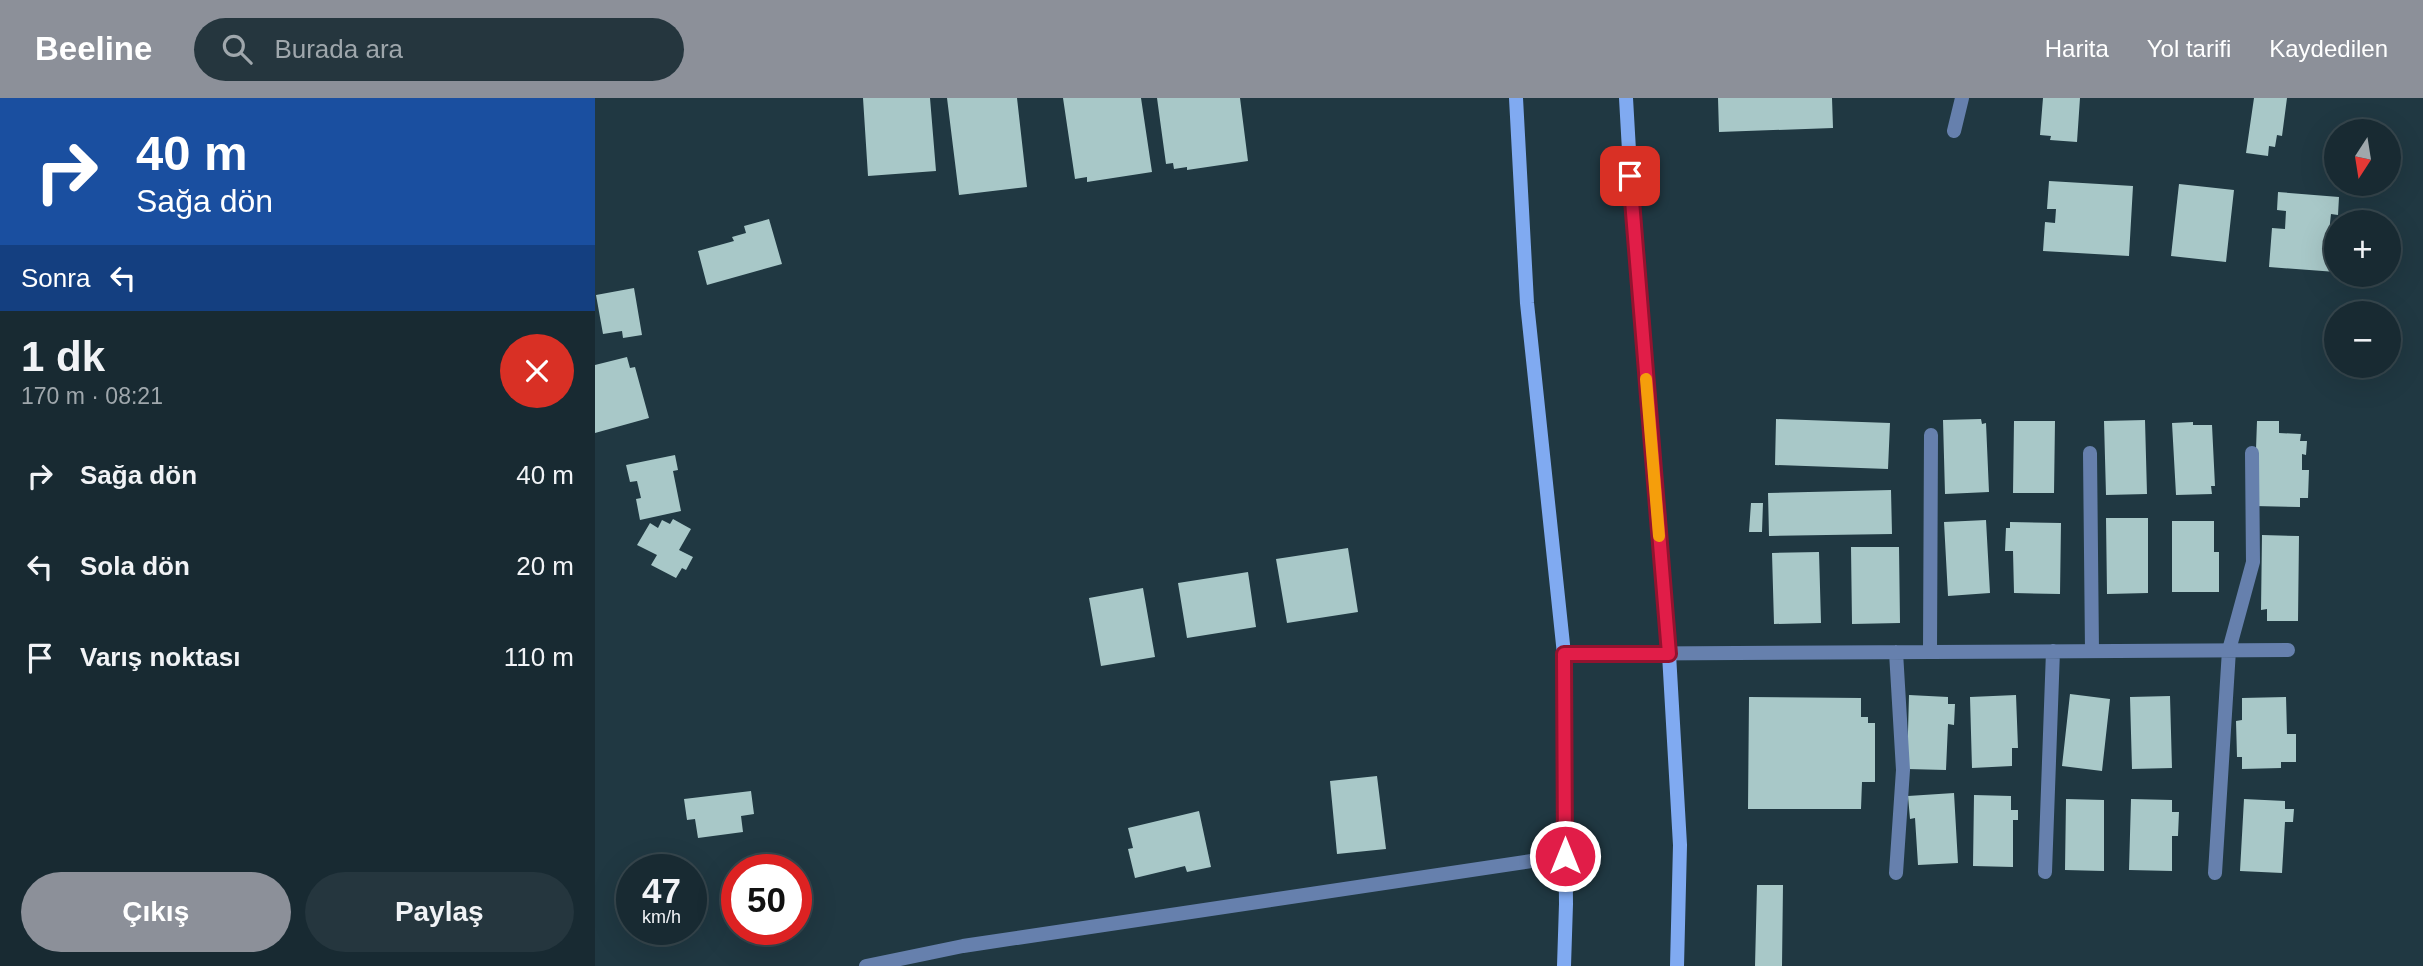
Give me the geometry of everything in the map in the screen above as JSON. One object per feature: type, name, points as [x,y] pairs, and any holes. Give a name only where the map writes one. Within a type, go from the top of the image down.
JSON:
[{"type":"main road","points":[[1516,98],[1527,303],[1564,654],[1564,966]]},
{"type":"main road","points":[[1626,98],[1633,216],[1669,654],[1680,845],[1677,966]]},
{"type":"street","points":[[1954,131],[1962,98]]},
{"type":"street","points":[[1930,652],[1931,435]]},
{"type":"street","points":[[2090,453],[2092,651]]},
{"type":"street","points":[[2215,873],[2229,650],[2253,562],[2252,453]]},
{"type":"street","points":[[1564,654],[2288,650]]},
{"type":"street","points":[[2045,872],[2053,651]]},
{"type":"street","points":[[1896,653],[1903,770],[1896,873]]},
{"type":"street","points":[[866,966],[963,946],[1565,856]]},
{"type":"building","points":[[863,98],[930,98],[936,171],[868,176]]},
{"type":"building","points":[[947,98],[1017,98],[1027,187],[959,195]]},
{"type":"building","points":[[1063,98],[1141,98],[1152,172],[1087,182],[1087,177],[1075,179]]},
{"type":"building","points":[[1157,98],[1240,98],[1248,161],[1187,170],[1187,167],[1174,169],[1173,163],[1166,164]]},
{"type":"building","points":[[1718,98],[1832,98],[1833,128],[1719,132]]},
{"type":"building","points":[[2043,98],[2080,98],[2077,142],[2050,140],[2051,136],[2040,135]]},
{"type":"building","points":[[2254,98],[2287,98],[2282,136],[2277,135],[2275,147],[2269,146],[2268,156],[2246,153]]},
{"type":"building","points":[[2049,181],[2133,186],[2129,256],[2043,251],[2045,222],[2055,223],[2056,209],[2047,209]]},
{"type":"building","points":[[2179,184],[2234,190],[2226,262],[2171,256]]},
{"type":"building","points":[[2278,192],[2339,197],[2338,210],[2324,210],[2324,271],[2269,267],[2272,228],[2285,229],[2286,211],[2277,210]]},
{"type":"building","points":[[769,219],[782,264],[707,285],[698,251],[734,241],[732,237],[746,233],[744,226]]},
{"type":"building","points":[[634,288],[642,335],[623,338],[622,331],[603,334],[596,295]]},
{"type":"building","points":[[627,357],[630,368],[635,367],[649,418],[595,433],[595,365]]},
{"type":"building","points":[[1776,419],[1890,423],[1888,469],[1775,465]]},
{"type":"building","points":[[1981,419],[1982,424],[1986,423],[1989,492],[1945,494],[1943,420]]},
{"type":"building","points":[[2145,420],[2147,494],[2106,495],[2104,421]]},
{"type":"building","points":[[2014,421],[2055,421],[2054,493],[2013,493]]},
{"type":"building","points":[[2257,421],[2279,421],[2279,433],[2301,434],[2300,441],[2307,441],[2306,455],[2302,454],[2302,470],[2309,470],[2308,498],[2300,498],[2300,507],[2254,506]]},
{"type":"building","points":[[2193,422],[2193,425],[2212,425],[2215,486],[2211,486],[2212,494],[2176,495],[2172,423]]},
{"type":"building","points":[[675,455],[678,470],[673,471],[681,511],[640,520],[636,499],[641,498],[637,481],[630,482],[626,465]]},
{"type":"building","points":[[1891,490],[1892,534],[1769,536],[1768,493]]},
{"type":"building","points":[[1751,503],[1763,503],[1762,532],[1749,532]]},
{"type":"building","points":[[2106,518],[2148,518],[2148,593],[2107,594]]},
{"type":"building","points":[[673,519],[691,529],[679,550],[693,557],[686,570],[682,568],[676,578],[651,565],[657,555],[637,545],[650,523],[658,528],[662,520],[670,524]]},
{"type":"building","points":[[1986,520],[1990,593],[1948,596],[1944,522]]},
{"type":"building","points":[[2172,521],[2214,521],[2214,552],[2219,552],[2219,592],[2172,592]]},
{"type":"building","points":[[2010,522],[2061,523],[2060,594],[2014,593],[2013,551],[2005,551],[2006,528],[2010,528]]},
{"type":"building","points":[[2262,535],[2299,536],[2298,621],[2267,621],[2267,609],[2261,610]]},
{"type":"building","points":[[1851,547],[1899,547],[1900,623],[1852,624]]},
{"type":"building","points":[[1348,548],[1358,612],[1287,623],[1276,559]]},
{"type":"building","points":[[1819,552],[1821,623],[1774,624],[1772,553]]},
{"type":"building","points":[[1248,572],[1256,627],[1187,638],[1178,583]]},
{"type":"building","points":[[1143,588],[1155,657],[1101,666],[1089,598]]},
{"type":"building","points":[[2070,694],[2110,699],[2102,771],[2062,766]]},
{"type":"building","points":[[1909,695],[1948,697],[1948,704],[1955,704],[1954,725],[1948,724],[1946,770],[1907,769]]},
{"type":"building","points":[[2016,695],[2018,748],[2012,748],[2012,766],[1972,768],[1970,697]]},
{"type":"building","points":[[2170,696],[2172,768],[2132,769],[2130,697]]},
{"type":"building","points":[[1749,697],[1861,698],[1861,717],[1868,717],[1868,723],[1875,723],[1875,782],[1862,782],[1861,809],[1748,809]]},
{"type":"building","points":[[2286,697],[2287,734],[2296,734],[2296,762],[2281,762],[2281,768],[2242,769],[2242,757],[2237,757],[2236,721],[2242,720],[2242,698]]},
{"type":"building","points":[[1377,776],[1386,849],[1337,854],[1330,781]]},
{"type":"building","points":[[751,791],[754,814],[741,816],[743,832],[698,838],[695,819],[687,820],[684,799]]},
{"type":"building","points":[[1954,793],[1958,863],[1918,865],[1915,818],[1910,819],[1908,796]]},
{"type":"building","points":[[1974,795],[2011,796],[2011,810],[2018,810],[2018,820],[2013,820],[2013,867],[1973,866]]},
{"type":"building","points":[[2066,799],[2104,800],[2104,871],[2065,870]]},
{"type":"building","points":[[2131,799],[2172,800],[2172,812],[2179,812],[2178,836],[2172,836],[2172,871],[2129,870]]},
{"type":"building","points":[[2244,799],[2285,801],[2285,809],[2294,809],[2293,822],[2285,822],[2282,873],[2240,871]]},
{"type":"building","points":[[1199,811],[1211,867],[1187,872],[1185,866],[1135,878],[1128,849],[1133,848],[1128,828]]},
{"type":"building","points":[[1757,885],[1783,885],[1782,966],[1755,966]]},
{"type":"slow traffic","points":[[1646,379],[1659,536]]},
{"type":"route","points":[[1565,856],[1564,654],[1669,654],[1630,176]]}]
